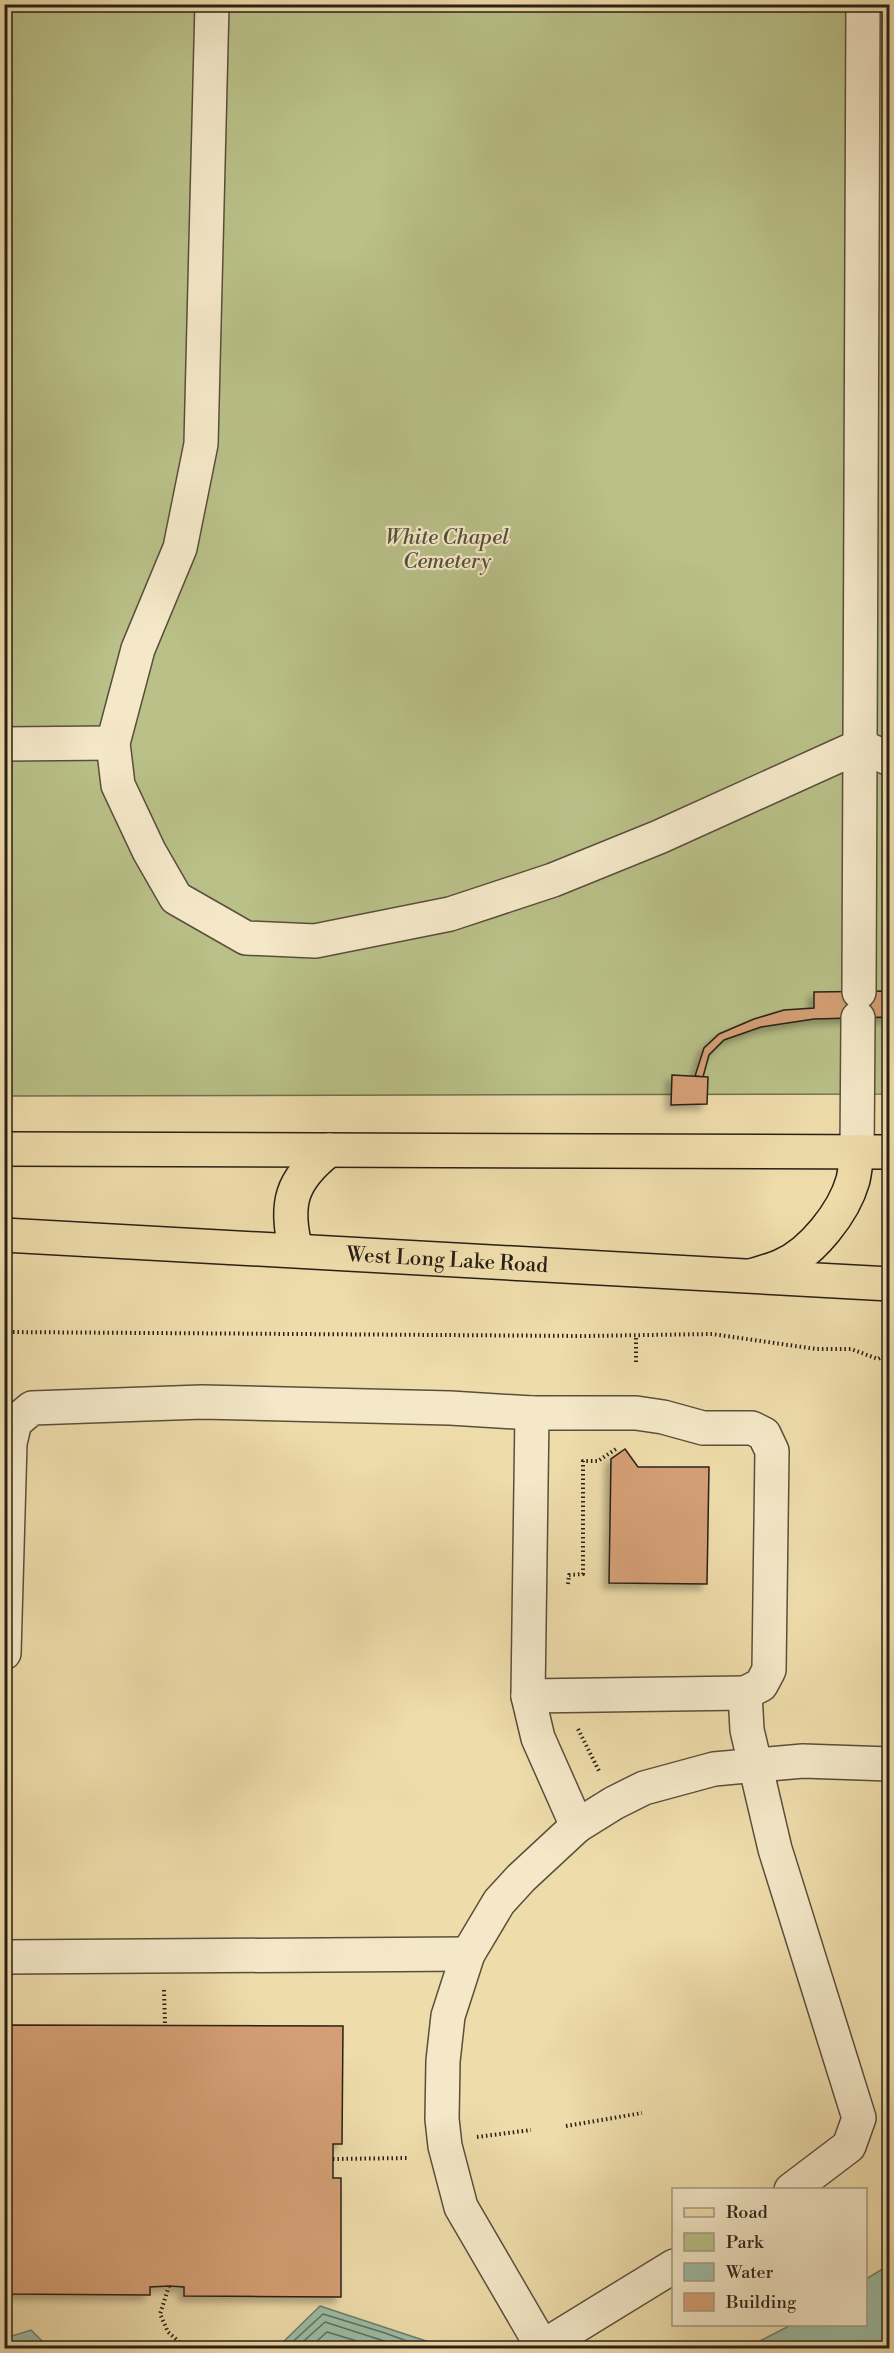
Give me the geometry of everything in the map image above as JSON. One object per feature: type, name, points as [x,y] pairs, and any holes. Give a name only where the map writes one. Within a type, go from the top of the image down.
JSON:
[{"type":"main road","points":[[4,1149],[890,1152]]},
{"type":"main road","points":[[296,1251],[290,1228],[290,1204],[297,1182],[311,1164],[329,1150]]},
{"type":"main road","points":[[747,1278],[783,1266],[811,1246],[844,1203],[853,1180],[857,1152]]},
{"type":"main road","name":"West Long Lake Road","points":[[4,1234],[747,1278],[890,1284]]},
{"type":"lane","points":[[212,4],[201,444],[180,548],[138,649],[113,743],[118,785],[149,851],[177,898],[246,938],[315,941],[450,914],[553,880],[659,837],[860,746],[890,759]]},
{"type":"lane","points":[[857,1152],[863,4]]},
{"type":"lane","points":[[4,744],[113,743]]},
{"type":"lane","points":[[4,1653],[10,1443],[15,1422],[32,1408],[202,1402],[450,1408],[532,1413],[636,1413],[663,1417],[703,1428],[752,1428],[765,1434],[772,1451],[769,1670],[761,1685],[745,1693],[528,1696]]},
{"type":"lane","points":[[532,1413],[528,1696],[538,1738],[577,1826]]},
{"type":"lane","points":[[745,1693],[747,1730],[775,1849],[858,2118],[849,2146],[794,2188]]},
{"type":"lane","points":[[672,2267],[543,2348],[461,2207],[445,2146],[442,2119],[443,2061],[448,2016],[468,1954],[499,1902],[521,1878],[577,1826],[644,1788],[714,1769],[803,1761],[890,1764]]},
{"type":"lane","points":[[4,1957],[468,1954]]},
{"type":"path","points":[[4,1332],[636,1336],[712,1334],[816,1349],[851,1349],[878,1359],[890,1353]]},
{"type":"path","points":[[636,1336],[636,1362]]},
{"type":"path","points":[[568,1584],[569,1575],[583,1574],[583,1461],[598,1461],[617,1448]]},
{"type":"path","points":[[573,1719],[604,1782]]},
{"type":"path","points":[[164,1980],[165,2025]]},
{"type":"path","points":[[566,2126],[642,2113]]},
{"type":"path","points":[[473,2128],[474,2138],[531,2130]]},
{"type":"path","points":[[333,2159],[408,2158]]},
{"type":"path","points":[[169,2286],[160,2314],[168,2332],[186,2349]]},
{"type":"green space","name":"White Chapel Cemetery","points":[[4,5],[889,5],[889,1094],[5,1096]]},
{"type":"water","points":[[889,2265],[889,2348],[746,2348],[789,2326],[867,2326],[867,2278]]},
{"type":"water","points":[[320,2306],[426,2341],[436,2348],[277,2348]]},
{"type":"water","points":[[31,2330],[49,2348],[5,2348],[5,2338]]},
{"type":"building","points":[[890,991],[890,1017],[814,1019],[761,1027],[724,1040],[709,1055],[703,1077],[695,1076],[704,1048],[719,1034],[754,1019],[784,1010],[814,1008],[814,992]]},
{"type":"building","points":[[672,1075],[708,1077],[707,1104],[671,1105]]},
{"type":"building","points":[[625,1449],[638,1467],[709,1467],[707,1584],[609,1583],[611,1459]]},
{"type":"building","points":[[4,2025],[343,2026],[342,2144],[333,2144],[333,2178],[341,2178],[341,2297],[184,2296],[184,2287],[169,2286],[150,2287],[150,2295],[4,2294]]}]
